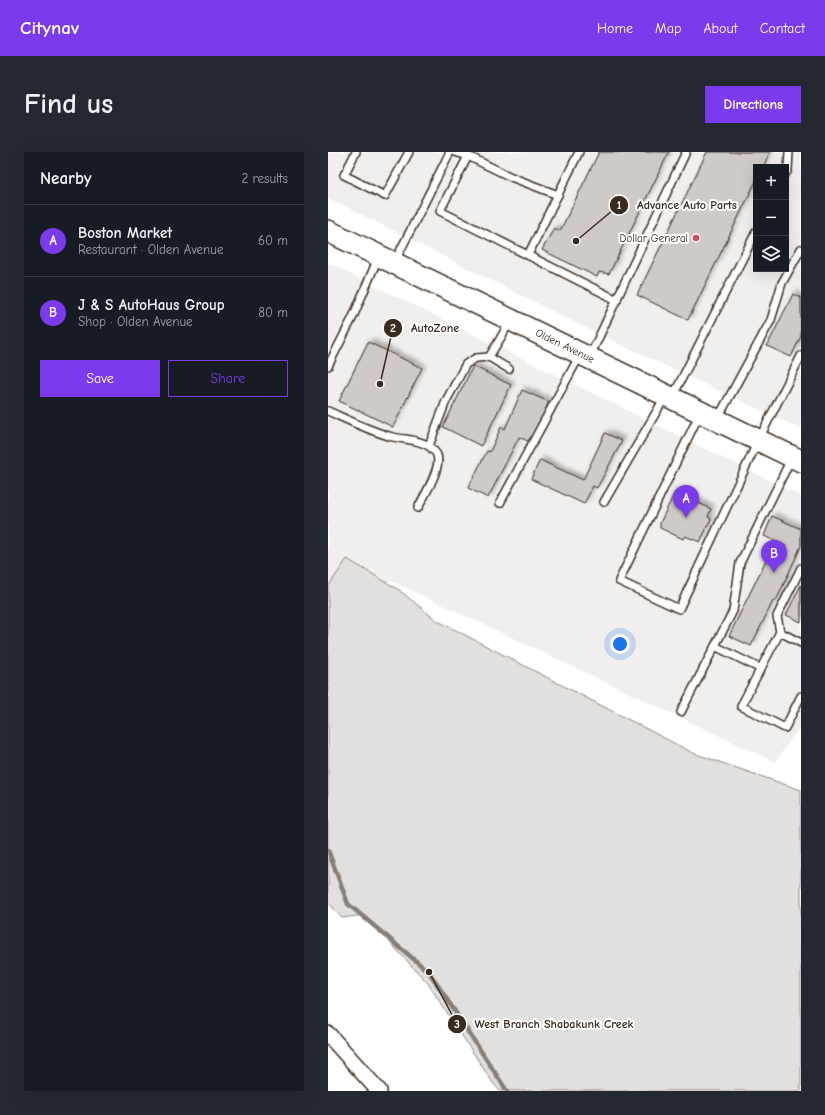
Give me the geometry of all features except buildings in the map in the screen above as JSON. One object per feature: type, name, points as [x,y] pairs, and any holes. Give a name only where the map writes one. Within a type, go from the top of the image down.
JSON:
[{"type":"main road","name":"Olden Avenue","points":[[328,231],[797,459]]},
{"type":"street","points":[[328,1034],[379,1091]]},
{"type":"lane","points":[[356,152],[344,175],[385,196],[409,152]]},
{"type":"lane","points":[[328,366],[353,317],[386,259],[450,152]]},
{"type":"lane","points":[[455,152],[468,156],[511,177],[558,195]]},
{"type":"lane","points":[[528,255],[579,152]]},
{"type":"lane","points":[[500,503],[617,300],[686,152]]},
{"type":"lane","points":[[788,164],[789,152]]},
{"type":"lane","points":[[468,156],[440,211],[617,300]]},
{"type":"lane","points":[[604,502],[669,397],[754,236]]},
{"type":"lane","points":[[801,248],[782,283],[771,320],[709,416],[619,581],[679,609],[758,441],[801,356]]},
{"type":"lane","points":[[489,357],[510,320]]},
{"type":"lane","points":[[429,446],[446,401],[466,364],[476,358],[489,357],[509,369]]},
{"type":"lane","points":[[328,411],[356,424],[393,437],[412,439],[429,446],[437,454],[436,470],[418,508]]},
{"type":"lane","points":[[681,712],[733,611],[740,563],[797,459]]},
{"type":"lane","points":[[801,568],[777,616],[780,632],[741,706],[784,728],[801,696]]},
{"type":"lane","points":[[780,632],[801,643]]},
{"type":"lane","points":[[715,646],[761,669]]},
{"type":"shaded area","points":[[328,152],[801,152],[801,429],[594,332],[328,198]]},
{"type":"shaded area","points":[[328,263],[801,496],[801,726],[775,762],[392,581],[328,603]]},
{"type":"shaded area","points":[[347,559],[399,590],[436,620],[693,753],[801,790],[801,1091],[500,1091],[493,1083],[427,982],[364,915],[342,918],[328,902],[328,587]]},
{"type":"waterway","points":[[328,850],[348,904],[429,972],[507,1091]]},
{"type":"place","name":"Dollar General","points":[[696,238]]},
{"type":"place","name":"Advance Auto Parts","points":[[576,241]]},
{"type":"place","name":"AutoZone","points":[[380,384]]},
{"type":"place","name":"Boston Market","points":[[686,518]]},
{"type":"place","name":"J & S AutoHaus Group","points":[[774,573]]},
{"type":"place","name":"West Branch Shabakunk Creek","points":[[429,972]]}]
